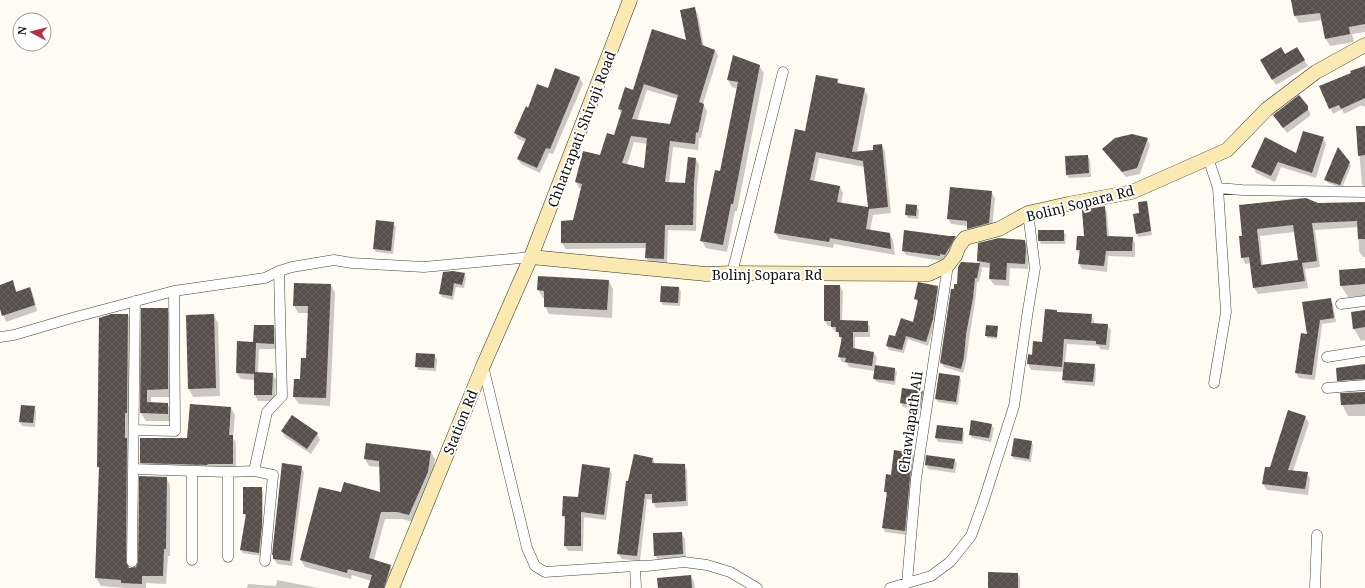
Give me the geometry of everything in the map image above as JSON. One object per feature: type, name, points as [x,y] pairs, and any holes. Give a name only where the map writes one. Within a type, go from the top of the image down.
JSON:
[{"type":"main road","name":"Chhatrapati Shivaji Road","points":[[531,257],[630,0]]},
{"type":"main road","name":"Bolinj Sopara Rd","points":[[531,257],[706,274],[929,274],[948,265],[965,238],[999,229],[1028,212],[1132,192],[1227,150],[1267,109],[1310,77],[1365,45]]},
{"type":"main road","name":"Station Rd","points":[[392,588],[483,366],[531,257]]},
{"type":"street","points":[[732,273],[783,72]]},
{"type":"street","points":[[1208,158],[1218,188],[1226,312],[1214,383]]},
{"type":"street","points":[[1218,188],[1242,190],[1365,192]]},
{"type":"street","points":[[890,588],[908,586],[931,576],[950,562],[970,536],[1000,452],[1014,406],[1035,268],[1028,212]]},
{"type":"street","points":[[0,337],[14,335],[174,291],[265,278],[292,266],[334,260],[352,263],[424,267],[531,257]]},
{"type":"street","name":"Chawlapath Ali","points":[[908,586],[916,479],[948,265]]},
{"type":"street","points":[[254,471],[267,412],[282,396],[279,271]]},
{"type":"street","points":[[134,430],[175,431],[174,291]]},
{"type":"street","points":[[1341,304],[1365,301]]},
{"type":"street","points":[[132,562],[135,302]]},
{"type":"street","points":[[1327,356],[1365,351]]},
{"type":"street","points":[[483,366],[527,548],[535,566],[545,572],[647,566],[684,562],[708,565],[730,572],[757,588]]},
{"type":"street","points":[[1327,388],[1365,385]]},
{"type":"street","points":[[133,469],[228,472],[254,471],[273,475],[265,561]]},
{"type":"street","points":[[192,471],[192,560]]},
{"type":"street","points":[[228,472],[228,557]]},
{"type":"street","points":[[1315,588],[1318,535]]},
{"type":"street","points":[[635,566],[636,588]]},
{"type":"building","points":[[1291,0],[1365,0],[1365,24],[1349,27],[1350,34],[1325,39],[1320,13],[1294,16]]},
{"type":"building","points":[[695,7],[702,45],[715,50],[699,102],[704,104],[698,133],[696,132],[695,144],[670,141],[665,182],[685,183],[688,157],[696,158],[693,225],[665,225],[664,259],[645,258],[646,243],[561,243],[561,221],[573,220],[582,184],[575,182],[583,151],[600,155],[607,133],[614,135],[622,110],[618,109],[625,87],[633,90],[652,29],[686,40],[680,10]],"holes":[[[644,84],[678,95],[670,124],[632,119]],[[631,136],[647,138],[644,168],[622,163]]]},
{"type":"building","points":[[1281,47],[1285,54],[1297,47],[1305,60],[1272,80],[1260,60]]},
{"type":"building","points":[[733,55],[760,65],[733,204],[731,204],[723,245],[700,241],[715,170],[720,171],[738,82],[727,80]]},
{"type":"building","points":[[1365,66],[1365,98],[1341,109],[1339,105],[1329,109],[1319,86],[1351,73],[1350,71]]},
{"type":"building","points":[[555,68],[580,77],[550,149],[546,148],[537,168],[517,159],[526,139],[514,133],[526,106],[528,108],[537,84],[548,88]]},
{"type":"building","points":[[816,75],[838,79],[837,83],[865,88],[852,152],[873,150],[873,145],[882,144],[888,207],[869,209],[866,229],[890,233],[891,249],[830,238],[829,242],[774,233],[795,129],[805,131]],"holes":[[[816,152],[863,161],[868,207],[837,202],[840,186],[810,180]]]},
{"type":"building","points":[[1299,95],[1308,106],[1308,110],[1283,128],[1273,115]]},
{"type":"building","points":[[1356,126],[1365,126],[1365,155],[1358,156]]},
{"type":"building","points":[[1303,131],[1324,137],[1312,173],[1278,162],[1271,176],[1251,167],[1265,137],[1296,153]]},
{"type":"building","points":[[1132,134],[1148,138],[1137,168],[1122,172],[1102,149],[1115,138]]},
{"type":"building","points":[[1338,147],[1350,162],[1340,185],[1324,180]]},
{"type":"building","points":[[1088,155],[1089,173],[1066,175],[1065,156]]},
{"type":"building","points":[[950,187],[992,191],[989,223],[967,229],[967,221],[947,219]]},
{"type":"building","points":[[1306,198],[1318,203],[1365,202],[1365,239],[1358,239],[1357,221],[1312,223],[1317,261],[1302,263],[1305,281],[1253,288],[1249,257],[1241,258],[1239,236],[1242,236],[1239,205]],"holes":[[[1293,225],[1298,260],[1261,265],[1257,229]]]},
{"type":"building","points":[[1147,201],[1151,231],[1136,234],[1133,214],[1139,213],[1138,202]]},
{"type":"building","points":[[906,204],[917,205],[916,216],[905,215]]},
{"type":"building","points":[[1105,206],[1107,236],[1133,237],[1132,251],[1106,251],[1104,266],[1078,264],[1080,250],[1076,250],[1077,236],[1084,236],[1082,210]]},
{"type":"building","points":[[376,220],[394,222],[391,251],[373,249]]},
{"type":"building","points":[[904,230],[956,236],[945,255],[940,254],[940,256],[902,251]]},
{"type":"building","points":[[1038,230],[1064,230],[1064,241],[1038,241]]},
{"type":"building","points":[[999,238],[1025,240],[1025,264],[1007,263],[1006,280],[989,279],[990,263],[977,261],[978,243]]},
{"type":"building","points":[[961,262],[980,263],[977,278],[975,278],[961,369],[940,363],[951,289],[954,289],[954,284],[957,284],[958,267]]},
{"type":"building","points":[[1365,268],[1365,284],[1340,286],[1339,270]]},
{"type":"building","points":[[453,271],[465,273],[462,285],[454,283],[452,296],[439,294],[443,272]]},
{"type":"building","points":[[538,276],[609,280],[607,310],[544,307],[544,291],[537,290]]},
{"type":"building","points":[[13,280],[16,292],[30,287],[35,305],[2,316],[0,309],[0,285]]},
{"type":"building","points":[[918,282],[938,286],[933,319],[926,342],[906,336],[902,350],[886,346],[889,335],[895,336],[901,318],[913,322],[918,300],[914,299]]},
{"type":"building","points":[[294,283],[331,284],[326,398],[293,397],[294,379],[300,379],[301,358],[306,358],[308,306],[293,306]]},
{"type":"building","points":[[824,285],[840,285],[840,320],[868,321],[868,332],[853,332],[853,348],[874,352],[872,366],[845,362],[846,358],[838,357],[842,337],[839,337],[839,332],[836,332],[836,327],[831,327],[831,321],[824,321]]},
{"type":"building","points":[[661,286],[679,287],[678,303],[660,302]]},
{"type":"building","points":[[1331,298],[1334,318],[1320,320],[1312,375],[1295,373],[1301,333],[1307,334],[1302,302]]},
{"type":"building","points":[[141,308],[168,308],[168,389],[147,390],[147,402],[168,403],[168,414],[140,413]]},
{"type":"building","points":[[1045,309],[1057,310],[1057,312],[1092,314],[1091,323],[1108,324],[1106,345],[1096,344],[1096,341],[1064,339],[1062,367],[1027,364],[1028,354],[1032,355],[1033,341],[1042,342]]},
{"type":"building","points":[[1365,310],[1365,327],[1353,329],[1351,312]]},
{"type":"building","points":[[111,314],[128,314],[127,413],[125,413],[125,438],[127,438],[126,562],[129,568],[136,567],[138,562],[139,476],[167,477],[166,549],[164,549],[163,576],[142,576],[142,584],[121,583],[121,580],[95,578],[99,467],[97,467],[99,318]]},
{"type":"building","points":[[214,314],[216,388],[188,389],[186,315]]},
{"type":"building","points":[[254,325],[274,325],[274,344],[256,343],[255,372],[273,373],[272,395],[254,395],[254,374],[236,373],[237,341],[253,342]]},
{"type":"building","points":[[986,325],[998,326],[997,337],[985,336]]},
{"type":"building","points":[[416,353],[435,354],[434,368],[415,367]]},
{"type":"building","points":[[1064,362],[1095,364],[1093,382],[1062,380]]},
{"type":"building","points":[[1365,364],[1365,379],[1337,381],[1336,368]]},
{"type":"building","points":[[875,365],[895,368],[894,381],[873,379]]},
{"type":"building","points":[[939,373],[960,376],[956,402],[935,399]]},
{"type":"building","points":[[902,388],[923,391],[920,406],[900,403]]},
{"type":"building","points":[[1365,392],[1365,404],[1341,405],[1340,393]]},
{"type":"building","points":[[190,404],[231,407],[229,435],[233,435],[233,464],[207,465],[140,463],[140,438],[187,438]]},
{"type":"building","points":[[21,405],[35,406],[33,423],[19,422]]},
{"type":"building","points":[[1288,410],[1306,416],[1288,470],[1308,472],[1305,489],[1262,484],[1265,467],[1270,467]]},
{"type":"building","points":[[292,415],[318,433],[307,449],[281,431]]},
{"type":"building","points":[[971,420],[992,424],[989,438],[969,435]]},
{"type":"building","points":[[937,425],[963,428],[962,441],[935,438]]},
{"type":"building","points":[[1014,438],[1032,441],[1029,459],[1011,456]]},
{"type":"building","points":[[366,443],[431,451],[428,472],[409,515],[397,512],[381,512],[369,558],[391,565],[384,588],[368,588],[372,575],[348,569],[347,573],[300,560],[319,487],[341,492],[344,482],[380,492],[379,461],[364,459]]},
{"type":"building","points":[[894,450],[913,453],[905,531],[882,528],[887,492],[884,492],[886,474],[891,475]]},
{"type":"building","points":[[634,454],[653,458],[652,463],[685,464],[686,501],[652,503],[652,494],[645,494],[637,556],[617,554],[626,481],[628,481]]},
{"type":"building","points":[[926,455],[955,459],[953,469],[925,465]]},
{"type":"building","points":[[282,463],[302,466],[290,561],[273,559],[272,555]]},
{"type":"building","points":[[582,464],[610,468],[604,515],[581,512],[581,546],[564,546],[565,516],[562,516],[563,496],[578,497]]},
{"type":"building","points":[[243,487],[262,487],[262,525],[259,553],[240,550],[246,514],[243,514]]},
{"type":"building","points":[[682,532],[683,554],[654,556],[653,533]]},
{"type":"building","points":[[988,572],[1018,573],[1018,588],[988,588]]},
{"type":"building","points":[[691,575],[692,588],[658,588],[657,578]]}]
